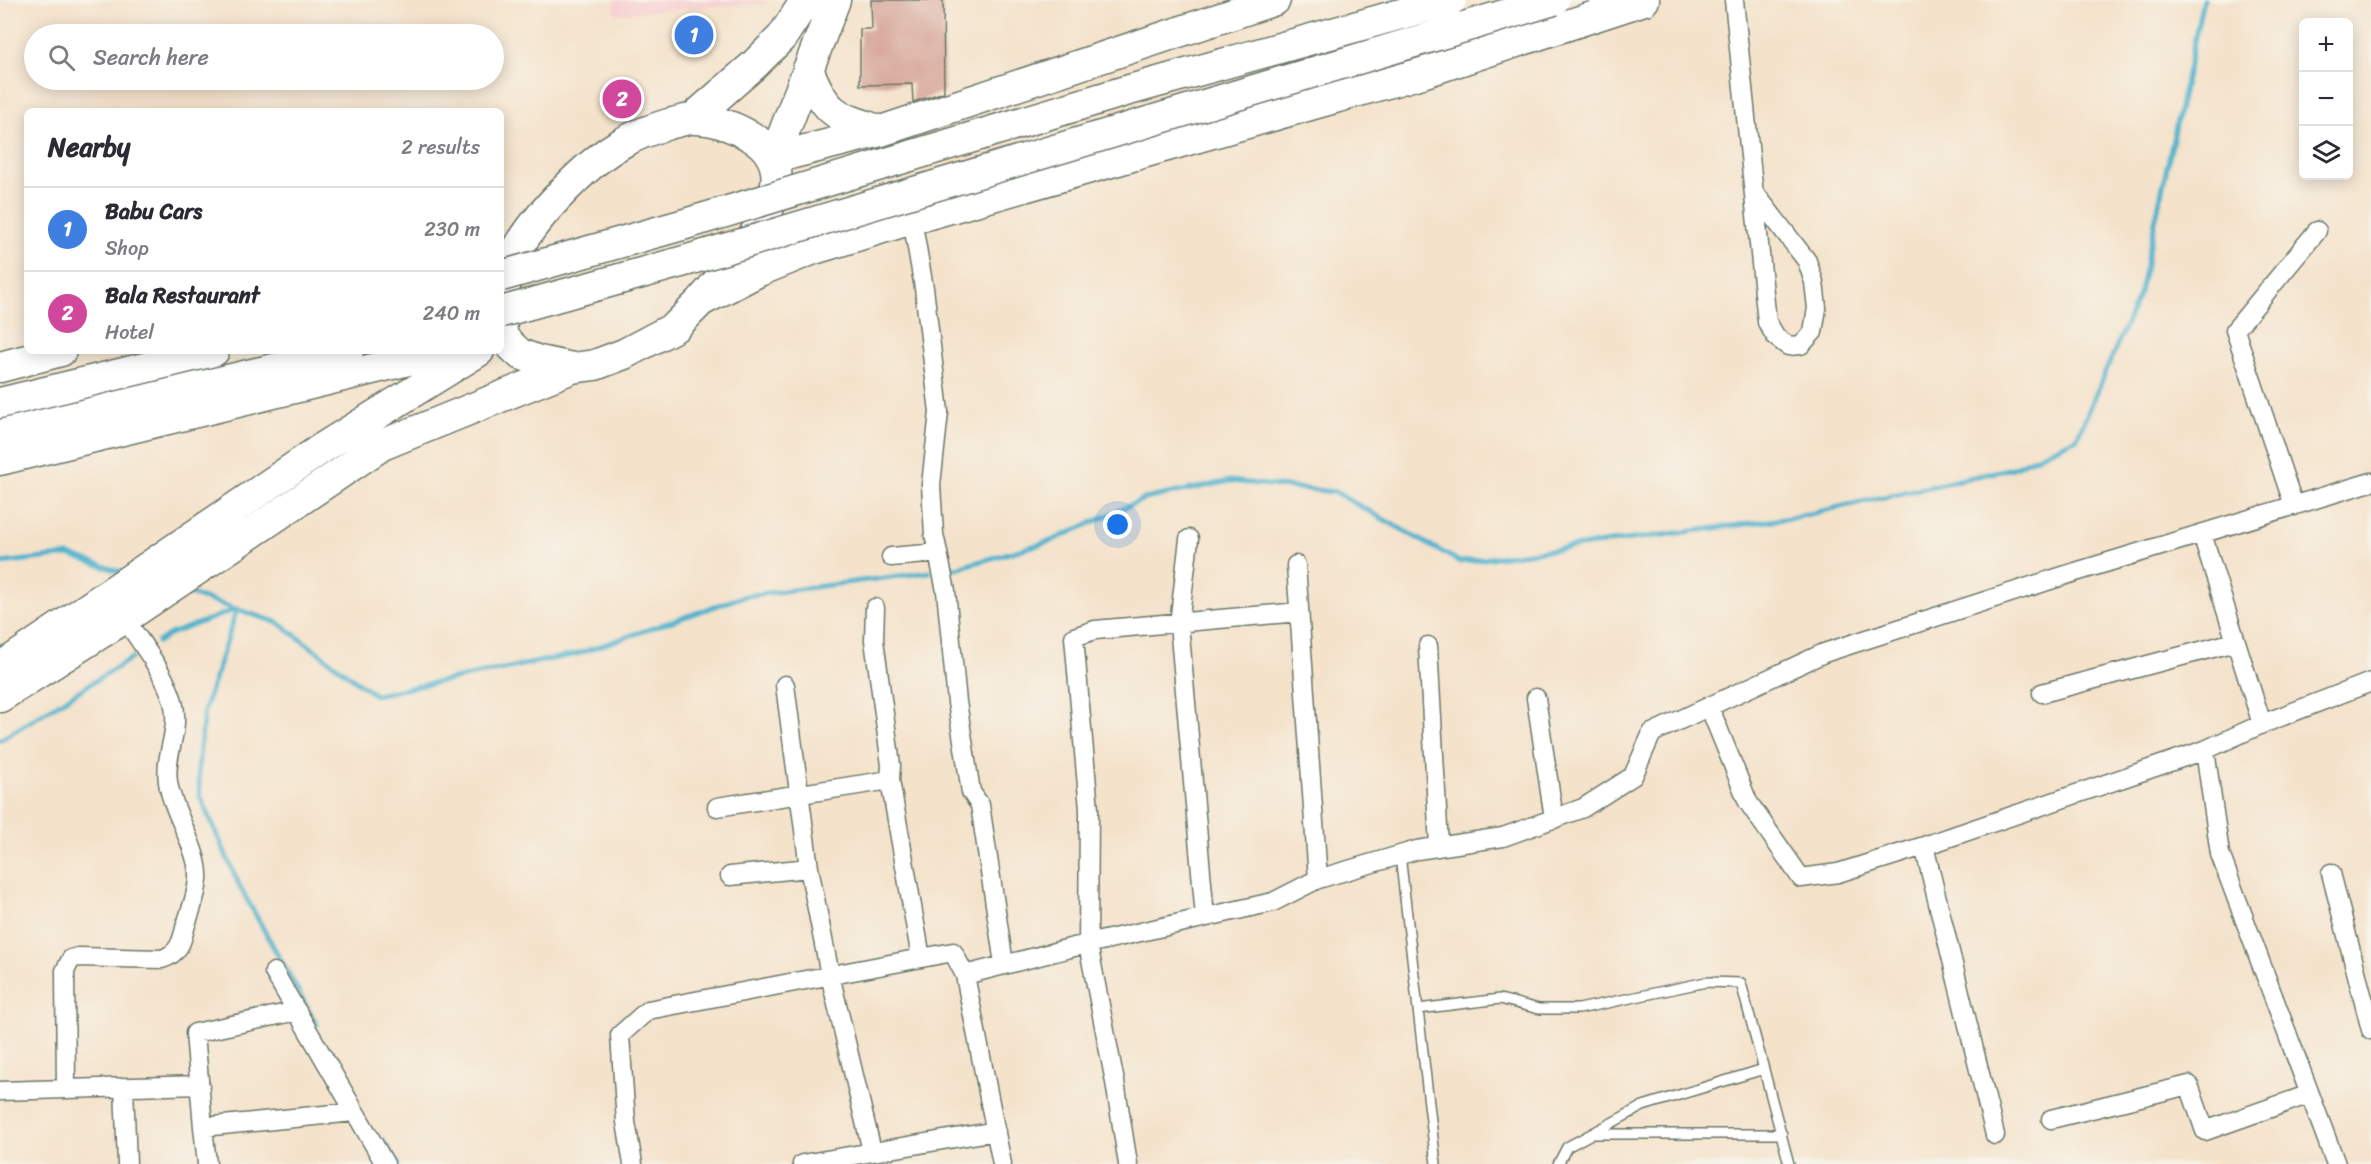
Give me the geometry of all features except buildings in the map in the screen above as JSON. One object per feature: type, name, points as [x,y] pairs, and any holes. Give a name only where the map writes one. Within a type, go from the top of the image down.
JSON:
[{"type":"highway","points":[[693,118],[754,66],[782,37],[806,0]]},
{"type":"highway","points":[[0,668],[125,606],[251,532],[382,445],[572,368],[595,365],[624,354],[675,327],[701,301],[739,256],[767,212],[776,183],[774,158],[835,0]]},
{"type":"highway","points":[[774,158],[881,132],[1275,0]]},
{"type":"highway","points":[[504,275],[682,225],[1134,89],[1450,0]]},
{"type":"highway","points":[[504,311],[698,257],[1554,0]]},
{"type":"highway","points":[[701,301],[790,258],[912,219],[1422,73],[1644,0]]},
{"type":"highway","points":[[808,69],[819,97],[830,109],[841,117],[881,132]]},
{"type":"highway","points":[[504,290],[511,264],[526,236],[542,216],[588,169],[621,143],[657,127],[693,118],[735,127],[758,140],[774,158]]},
{"type":"highway","points":[[504,229],[542,216]]},
{"type":"highway","points":[[504,340],[520,354],[538,362],[572,368]]},
{"type":"highway","points":[[0,348],[24,343]]},
{"type":"highway","points":[[0,367],[49,354]]},
{"type":"highway","points":[[0,403],[202,354]]},
{"type":"highway","points":[[0,435],[336,354]]},
{"type":"highway","points":[[0,460],[434,354]]},
{"type":"highway","points":[[0,697],[125,606],[230,512],[324,447],[474,354]]},
{"type":"street","points":[[1734,0],[1767,321],[1776,337],[1788,346],[1801,345],[1813,332],[1817,308],[1814,282],[1807,261],[1754,192]]},
{"type":"street","points":[[912,219],[924,288],[939,412],[931,485],[934,534],[946,591],[955,690],[971,792],[980,805],[1004,964]]},
{"type":"street","points":[[2294,506],[2235,330],[2317,231]]},
{"type":"street","points":[[965,975],[1273,902],[1318,879],[1400,855],[1439,846],[1503,837],[1583,808],[1633,776],[1652,733],[1824,653],[2069,574],[2371,482]]},
{"type":"street","points":[[2202,534],[2262,724]]},
{"type":"street","points":[[1189,539],[1179,624],[1205,917]]},
{"type":"street","points":[[891,557],[938,553]]},
{"type":"street","points":[[1296,565],[1318,879]]},
{"type":"street","points":[[66,1089],[64,971],[71,958],[162,958],[171,956],[182,939],[198,883],[197,867],[168,785],[168,764],[177,723],[176,712],[165,681],[125,606]]},
{"type":"street","points":[[875,608],[874,640],[891,765],[890,780],[921,958]]},
{"type":"street","points":[[1128,1164],[1115,1082],[1088,944],[1089,809],[1074,637],[1095,630],[1299,612]]},
{"type":"street","points":[[2042,693],[2235,642]]},
{"type":"street","points":[[1428,646],[1439,846]]},
{"type":"street","points":[[1709,706],[1748,802],[1801,878],[1838,873],[1924,846],[2205,750],[2262,724],[2371,682]]},
{"type":"street","points":[[785,685],[809,868],[830,975],[872,1151]]},
{"type":"street","points":[[1536,698],[1554,819]]},
{"type":"street","points":[[2205,750],[2220,854],[2336,1164]]},
{"type":"street","points":[[717,807],[798,792],[890,780]]},
{"type":"street","points":[[1924,846],[1995,1135]]},
{"type":"street","points":[[730,876],[809,868]]},
{"type":"street","points":[[2331,873],[2371,1030]]},
{"type":"street","points":[[633,1164],[626,1122],[620,1035],[648,1010],[953,952],[965,975],[1002,1164]]},
{"type":"street","points":[[274,972],[385,1164]]},
{"type":"street","points":[[207,1164],[195,1034],[297,1011]]},
{"type":"street","points":[[0,1090],[200,1085]]},
{"type":"street","points":[[2051,1119],[2189,1085],[2205,1131],[2310,1094]]},
{"type":"street","points":[[124,1087],[127,1164]]},
{"type":"street","points":[[203,1127],[354,1112]]},
{"type":"street","points":[[802,1164],[996,1131]]},
{"type":"lane","points":[[1400,855],[1436,1164]]},
{"type":"lane","points":[[1418,1009],[1500,999],[1539,1009],[1579,1009],[1706,982],[1741,983],[1789,1164]]},
{"type":"lane","points":[[1558,1164],[1567,1147],[1643,1106],[1764,1069]]},
{"type":"lane","points":[[1589,1134],[1782,1134]]},
{"type":"shaded area","points":[[614,0],[769,0],[768,3],[615,14]]},
{"type":"waterway","points":[[950,570],[1051,541],[1144,499],[1230,481],[1335,492],[1460,562],[1791,518],[2013,468],[2077,438],[2140,292],[2203,0]]},
{"type":"waterway","points":[[0,563],[69,555],[121,572]]},
{"type":"waterway","points":[[184,592],[279,623],[375,695],[577,654],[745,596],[930,572]]},
{"type":"waterway","points":[[237,609],[204,711],[198,768],[200,796],[240,887],[317,1025]]},
{"type":"waterway","points":[[158,642],[170,634],[237,609]]},
{"type":"waterway","points":[[0,740],[132,658]]},
{"type":"waterway","points":[[382,1140],[398,1164]]},
{"type":"place","name":"Babu Cars","points":[[694,35]]},
{"type":"place","name":"Bala Restaurant","points":[[622,99]]}]
